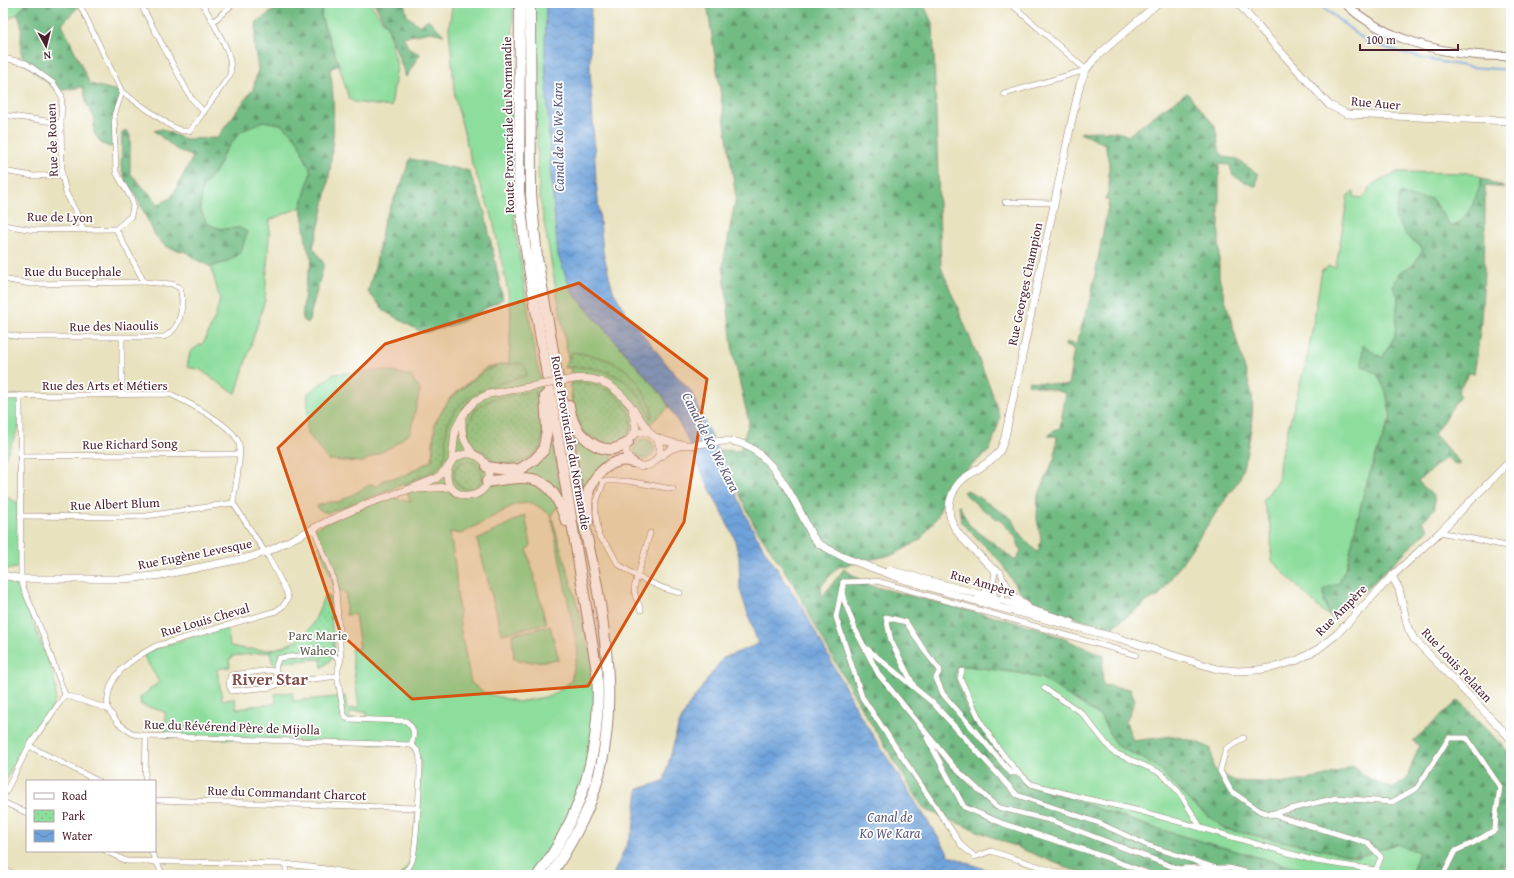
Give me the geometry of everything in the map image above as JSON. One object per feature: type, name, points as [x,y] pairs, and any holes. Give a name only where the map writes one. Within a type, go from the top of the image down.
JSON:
[{"type":"highway","name":"Route Provinciale du Normandie","points":[[520,3],[519,191],[525,244],[597,672],[598,696],[592,760],[584,788],[576,810],[560,842],[538,875]]},
{"type":"highway","name":"Route Provinciale du Normandie","points":[[530,3],[531,195],[537,258],[581,512],[588,538],[602,614],[609,694],[607,735],[594,792],[585,815],[568,849],[551,875]]},
{"type":"highway","points":[[556,363],[565,386],[573,421],[584,437],[594,445],[603,449],[616,449],[630,440]]},
{"type":"highway","points":[[487,467],[506,470],[520,468],[534,460],[543,451],[547,430],[545,409],[545,366]]},
{"type":"highway","points":[[588,538],[587,507],[589,491],[600,480],[607,466],[620,461],[632,462]]},
{"type":"highway","points":[[487,482],[514,478],[534,479],[548,487],[562,508],[576,553]]},
{"type":"main road","name":"Rue Georges Champion","points":[[990,566],[951,524],[948,512],[950,500],[956,486],[961,481],[992,459],[1000,451],[1005,437],[1080,84],[1086,70],[1095,58],[1158,3]]},
{"type":"main road","name":"Rue Auer","points":[[1238,3],[1329,105],[1347,114],[1511,121]]},
{"type":"main road","points":[[1345,3],[1351,9],[1381,29],[1407,40],[1447,51],[1477,55],[1511,56]]},
{"type":"main road","points":[[462,418],[464,442],[474,455],[480,458],[487,467],[489,477],[481,491],[464,496],[458,494],[451,487],[447,478],[455,430],[464,413],[475,401],[489,394],[573,379],[589,378],[604,381],[618,392],[630,405],[660,445],[657,459]]},
{"type":"main road","points":[[630,405],[636,428],[630,440],[627,453],[632,462],[640,466],[645,466],[654,462],[671,449],[686,445]]},
{"type":"main road","points":[[630,440],[642,433],[686,445]]},
{"type":"main road","name":"Rue Ampère","points":[[686,445],[730,442],[748,446],[763,457],[779,475],[813,537],[819,544],[860,564],[933,588],[1097,633],[1217,669],[1238,671],[1275,667],[1298,660],[1318,649],[1337,634],[1392,576],[1440,532],[1511,460]]},
{"type":"main road","points":[[450,464],[463,455],[474,455]]},
{"type":"main road","name":"Rue Eugène Levesque","points":[[3,575],[21,579],[124,579],[162,575],[251,557],[265,552],[369,503],[437,478],[450,464]]},
{"type":"main road","name":"Rue Eugène Levesque","points":[[410,489],[451,487]]},
{"type":"main road","name":"Rue Ampère","points":[[860,564],[904,573],[1036,611],[1085,626],[1097,633]]},
{"type":"main road","name":"Rue Louis Pelatan","points":[[1392,576],[1399,589],[1408,628],[1414,639],[1511,739]]},
{"type":"main road","points":[[1004,581],[1013,596],[1036,611]]},
{"type":"main road","points":[[980,595],[993,583]]},
{"type":"street","points":[[79,3],[122,92],[171,126],[182,131],[190,131],[230,74],[232,66],[230,56],[202,3]]},
{"type":"street","points":[[140,3],[191,98],[204,112]]},
{"type":"street","points":[[213,22],[234,3]]},
{"type":"street","points":[[1010,3],[1086,70]]},
{"type":"street","name":"Rue de Rouen","points":[[3,58],[26,63],[53,83],[62,96],[62,176],[66,193],[83,229]]},
{"type":"street","points":[[1004,94],[1086,70]]},
{"type":"street","points":[[122,92],[114,116],[116,172],[132,200],[133,207],[131,216],[116,229],[144,282]]},
{"type":"street","points":[[3,115],[61,123]]},
{"type":"street","points":[[3,171],[33,176],[62,176]]},
{"type":"street","points":[[1005,202],[1054,203]]},
{"type":"street","name":"Rue de Lyon","points":[[3,225],[34,230],[116,229]]},
{"type":"street","name":"Rue du Bucephale","points":[[3,279],[30,284],[144,282]]},
{"type":"street","name":"Rue des Niaoulis","points":[[3,334],[20,337],[164,337],[173,331],[179,322],[183,296],[180,288],[172,284],[144,282]]},
{"type":"street","points":[[122,338],[122,394]]},
{"type":"street","name":"Rue des Arts et Métiers","points":[[3,396],[170,394],[210,416],[236,436],[240,454],[233,503]]},
{"type":"street","points":[[20,395],[21,579],[65,695]]},
{"type":"street","name":"Rue Richard Song","points":[[20,456],[240,454]]},
{"type":"street","points":[[673,489],[627,481],[600,480],[596,503],[596,514],[599,537],[608,546],[618,564],[638,577],[662,588],[680,593]]},
{"type":"street","points":[[233,503],[265,552]]},
{"type":"street","name":"Rue Albert Blum","points":[[20,516],[146,516],[233,503]]},
{"type":"street","points":[[314,529],[332,574],[336,591],[341,659],[338,669],[338,676],[344,715],[348,719],[406,721],[413,727],[414,734],[411,744],[419,752],[421,761],[418,808],[412,861],[405,872],[400,875]]},
{"type":"street","points":[[1440,532],[1511,546]]},
{"type":"street","points":[[641,610],[634,588],[650,533]]},
{"type":"street","name":"Rue Louis Cheval","points":[[108,709],[107,702],[110,686],[116,675],[142,653],[156,646],[276,611],[284,605],[288,598],[286,591],[265,552]]},
{"type":"street","points":[[990,566],[995,573],[993,583],[998,601]]},
{"type":"street","name":"Rue Georges Champion","points":[[990,566],[1001,572],[1004,581]]},
{"type":"street","points":[[843,582],[877,581],[1136,655]]},
{"type":"street","points":[[998,601],[1003,597],[1005,590],[1004,581]]},
{"type":"street","points":[[843,582],[843,597],[855,629],[879,675],[954,767],[997,807],[1054,821],[1176,868],[1202,875]]},
{"type":"street","points":[[843,582],[836,617],[862,697],[962,846],[975,857],[991,851],[1065,875]]},
{"type":"street","points":[[933,588],[998,601],[1009,610]]},
{"type":"street","points":[[915,688],[891,641],[886,616],[906,622],[924,650],[940,670],[936,678],[943,694],[1011,773],[1019,773]]},
{"type":"street","points":[[863,646],[933,703],[1017,795],[1099,823],[1148,845],[1216,868]]},
{"type":"street","points":[[277,684],[276,665],[279,658],[327,653],[335,656],[340,662]]},
{"type":"street","points":[[276,672],[270,670],[231,674],[229,680],[230,688],[232,691],[272,687],[277,684],[338,676]]},
{"type":"street","points":[[962,671],[960,678],[981,722],[995,744],[1019,773],[1031,784],[1201,828],[1316,861],[1376,870],[1381,857],[1368,843],[1260,811],[1232,791],[1220,771],[1226,749],[1244,738]]},
{"type":"street","points":[[1044,688],[1082,713],[1113,752],[1161,773],[1179,792],[1201,828]]},
{"type":"street","points":[[65,695],[108,709]]},
{"type":"street","points":[[3,797],[29,746],[65,695]]},
{"type":"street","name":"Rue du Révérend Père de Mijolla","points":[[108,709],[118,723],[133,734],[146,736],[411,744]]},
{"type":"street","points":[[923,729],[964,807],[1004,824],[1088,851],[1153,875]]},
{"type":"street","points":[[145,780],[146,736]]},
{"type":"street","points":[[1269,814],[1336,798],[1392,802],[1417,788],[1449,738],[1467,738],[1500,787],[1495,830],[1473,843],[1455,851],[1443,875]]},
{"type":"street","points":[[29,746],[96,780]]},
{"type":"street","name":"Rue du Commandant Charcot","points":[[156,800],[418,808]]},
{"type":"street","points":[[3,802],[26,814]]},
{"type":"street","points":[[108,852],[126,861],[286,864],[358,875]]},
{"type":"street","points":[[151,852],[163,875]]},
{"type":"street","points":[[286,864],[286,875]]},
{"type":"street","points":[[1176,868],[1229,868],[1258,875]]},
{"type":"street","points":[[3,869],[15,875]]},
{"type":"highlighted area","points":[[579,283],[707,379],[684,522],[588,686],[412,699],[341,634],[278,448],[385,344]]},
{"type":"green space","points":[[15,3],[27,3],[17,14],[3,22],[3,10]]},
{"type":"green space","points":[[27,3],[79,3],[80,5],[62,24],[90,84],[122,92],[114,116],[116,146],[109,147],[101,143],[94,133],[94,117],[87,105],[83,87],[58,91],[33,70],[24,60],[21,51],[21,24],[17,14]]},
{"type":"green space","points":[[291,3],[326,3],[322,9],[321,17],[339,65],[330,69],[334,113],[331,159],[324,204],[313,247],[324,264],[308,323],[302,319],[306,282],[312,260],[307,247],[301,207],[311,172],[296,137],[281,124],[263,121],[240,132],[223,154],[219,166],[202,188],[200,209],[207,224],[221,229],[240,228],[247,232],[241,253],[226,262],[211,267],[195,259],[186,252],[166,247],[155,235],[134,192],[126,181],[121,167],[122,133],[127,130],[130,136],[130,173],[159,204],[171,198],[193,157],[176,149],[154,131],[162,129],[184,139],[217,138],[253,89],[258,69],[254,44],[257,22],[271,12]]},
{"type":"green space","points":[[331,3],[370,3],[388,28],[397,66],[391,107],[354,102],[349,99],[338,62],[321,17],[322,9]]},
{"type":"green space","points":[[374,3],[404,3],[407,16],[420,26],[428,19],[444,35],[431,32],[403,37],[409,49],[420,54],[406,77],[388,28]]},
{"type":"green space","points":[[454,3],[513,3],[511,187],[517,240],[536,358],[564,498],[551,515],[597,672],[598,696],[584,788],[538,875],[400,875],[412,861],[421,761],[411,745],[166,737],[165,712],[141,705],[140,698],[159,682],[142,653],[224,626],[228,632],[230,646],[245,649],[270,650],[270,652],[232,656],[232,658],[229,659],[230,667],[217,669],[222,700],[235,699],[236,708],[239,709],[250,706],[273,704],[276,703],[275,694],[292,692],[293,701],[345,696],[347,709],[359,707],[351,649],[360,648],[355,614],[346,615],[346,593],[336,591],[314,529],[388,496],[410,502],[404,476],[432,460],[435,423],[450,398],[486,368],[509,363],[511,313],[508,291],[492,216],[472,164],[455,97],[449,28]],"holes":[[[533,503],[551,515],[578,652],[571,681],[551,696],[518,702],[485,693],[471,683],[460,626],[455,566],[450,532],[461,534],[516,504]],[[367,711],[367,719],[348,718],[351,712]]]},
{"type":"green space","points":[[531,3],[546,3],[545,54],[551,176],[558,255],[572,292],[663,396],[669,407],[652,422],[611,451],[613,459],[584,504],[572,434],[571,373],[539,194]]},
{"type":"green space","points":[[707,3],[923,3],[933,25],[941,267],[990,387],[1000,418],[990,450],[951,482],[937,517],[920,540],[895,554],[838,567],[821,586],[822,597],[844,569],[868,585],[1039,628],[1104,656],[1102,670],[1103,685],[1130,689],[1135,700],[1126,722],[1133,741],[1173,736],[1197,742],[1211,749],[1214,770],[1235,781],[1287,783],[1323,777],[1353,766],[1371,780],[1392,788],[1406,780],[1419,746],[1413,741],[1459,700],[1511,755],[1511,866],[1498,872],[1497,875],[1411,875],[1419,852],[1396,844],[1357,857],[1225,829],[1191,802],[1155,765],[1116,745],[1100,716],[1043,679],[1019,673],[959,665],[954,675],[967,713],[1022,782],[1154,828],[1321,875],[1085,875],[924,809],[861,707],[793,584],[753,523],[719,450],[740,451],[749,422],[733,354],[723,264],[736,197]]},
{"type":"green space","points":[[1187,93],[1215,126],[1220,153],[1225,157],[1236,159],[1258,174],[1256,187],[1233,176],[1230,165],[1219,164],[1219,277],[1252,395],[1251,426],[1246,457],[1240,478],[1158,597],[1152,598],[1115,625],[1114,630],[1037,605],[1018,590],[1000,561],[961,522],[959,505],[969,525],[1015,561],[1021,551],[1015,536],[1001,521],[981,508],[963,492],[967,490],[1011,518],[1023,538],[1038,553],[1041,540],[1037,519],[1038,496],[1055,457],[1057,436],[1048,436],[1054,430],[1060,428],[1066,393],[1028,384],[1029,381],[1068,386],[1074,349],[1065,346],[1066,342],[1076,345],[1091,296],[1109,201],[1105,199],[1109,190],[1109,163],[1105,144],[1080,133],[1104,131],[1128,136],[1160,111]]},
{"type":"green space","points":[[263,121],[280,124],[296,137],[311,172],[301,207],[270,220],[265,300],[236,393],[220,384],[201,370],[187,367],[190,352],[204,342],[216,315],[220,299],[211,267],[226,262],[240,228],[221,229],[207,224],[200,209],[202,188],[219,166],[223,154],[240,132]]},
{"type":"green space","points":[[410,159],[469,171],[484,209],[503,299],[459,323],[423,333],[386,312],[368,292],[376,263],[384,220],[402,182]]},
{"type":"green space","points":[[1398,172],[1473,173],[1482,178],[1475,199],[1468,213],[1458,224],[1451,227],[1432,200],[1414,198],[1400,193],[1397,211],[1406,235],[1423,249],[1414,266],[1399,273],[1393,287],[1398,296],[1395,336],[1382,359],[1363,346],[1386,392],[1391,417],[1364,492],[1347,565],[1339,583],[1324,602],[1329,616],[1321,610],[1272,561],[1271,529],[1263,501],[1278,480],[1280,459],[1308,354],[1322,270],[1325,270],[1328,266],[1336,267],[1348,195],[1354,192],[1354,197],[1362,198],[1375,183]]},
{"type":"green space","points":[[1482,178],[1505,188],[1485,186],[1482,303],[1478,350],[1474,374],[1469,373],[1458,391],[1460,396],[1434,434],[1460,463],[1456,464],[1445,458],[1418,481],[1434,497],[1435,508],[1422,522],[1429,529],[1335,619],[1329,616],[1324,602],[1324,589],[1339,583],[1347,565],[1364,492],[1391,417],[1386,392],[1378,375],[1362,366],[1363,345],[1382,358],[1395,336],[1398,296],[1393,287],[1399,273],[1414,264],[1423,249],[1406,235],[1395,217],[1400,193],[1414,198],[1432,199],[1451,227],[1458,224],[1468,213],[1475,199]]},
{"type":"green space","points":[[572,352],[607,360],[617,364],[625,370],[633,377],[647,398],[652,411],[651,419],[640,397],[631,386],[623,380],[605,371],[585,367],[564,368]]},
{"type":"green space","points":[[520,363],[525,366],[527,375],[489,387],[465,400],[456,409],[449,420],[446,433],[446,451],[444,458],[434,470],[386,491],[328,513],[319,510],[317,506],[329,502],[338,502],[372,484],[375,486],[381,484],[383,480],[404,476],[432,460],[435,423],[450,398],[485,371],[500,365]]},
{"type":"green space","points":[[384,370],[411,376],[420,390],[410,433],[391,447],[362,462],[328,460],[307,432],[308,393],[334,374]]},
{"type":"green space","points":[[581,383],[595,385],[608,390],[617,396],[625,406],[630,417],[631,428],[624,439],[617,443],[609,443],[601,441],[584,431],[576,415],[570,384]]},
{"type":"green space","points":[[535,391],[541,411],[542,439],[538,450],[520,462],[498,464],[491,459],[487,453],[472,446],[468,436],[468,425],[476,409],[492,399]]},
{"type":"green space","points":[[20,395],[20,425],[3,462],[3,396]]},
{"type":"green space","points":[[640,439],[648,439],[654,445],[654,453],[648,459],[640,459],[634,453],[634,445]]},
{"type":"green space","points":[[468,461],[478,465],[482,475],[478,485],[468,489],[458,485],[454,475],[458,465]]},
{"type":"green space","points":[[3,495],[20,504],[19,567],[12,569],[3,569]]},
{"type":"green space","points":[[525,515],[531,545],[527,550],[546,623],[502,634],[477,540]]},
{"type":"green space","points":[[3,578],[15,583],[20,590],[54,676],[56,688],[55,701],[49,714],[17,756],[4,784],[3,784]]},
{"type":"green space","name":"Parc Marie Waheo","points":[[324,596],[329,596],[335,656],[322,668],[321,659],[284,662],[280,664],[281,673],[272,662],[270,650],[292,643],[306,632],[316,617]]},
{"type":"green space","points":[[550,626],[559,660],[529,662],[514,659],[512,634]]},
{"type":"green space","points":[[959,665],[1019,673],[1043,679],[1100,716],[1116,745],[1155,765],[1191,802],[1225,829],[1357,857],[1396,844],[1420,852],[1411,875],[1321,875],[1154,828],[1022,782],[967,713],[954,675]]},
{"type":"water","name":"Canal de Ko We Kara","points":[[546,3],[591,3],[590,67],[596,180],[603,252],[613,291],[626,313],[673,372],[691,391],[748,520],[764,549],[801,605],[861,717],[950,856],[1000,875],[613,875],[633,830],[638,789],[664,781],[678,727],[687,708],[723,658],[758,644],[740,590],[739,557],[734,537],[696,461],[685,434],[663,396],[572,292],[558,255],[551,176],[545,54]]},
{"type":"waterway","points":[[1317,3],[1367,42],[1424,59],[1470,67],[1511,70]]},
{"type":"district","name":"River Star","points":[[270,678]]}]
